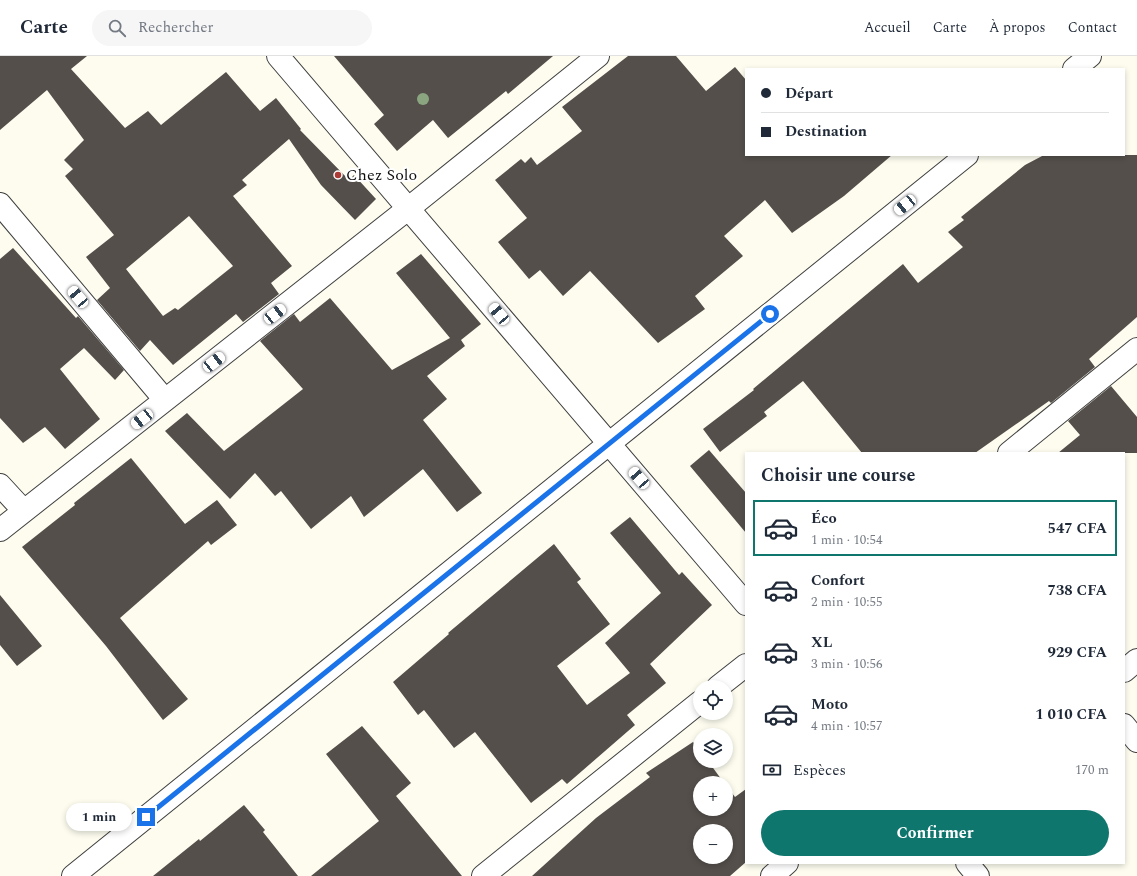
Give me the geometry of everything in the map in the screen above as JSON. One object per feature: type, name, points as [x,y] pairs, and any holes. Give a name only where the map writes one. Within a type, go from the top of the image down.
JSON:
[{"type":"street","points":[[278,56],[745,603]]},
{"type":"street","points":[[0,530],[23,510],[165,400],[598,56]]},
{"type":"street","points":[[1075,68],[1090,56]]},
{"type":"street","points":[[73,876],[966,156]]},
{"type":"street","points":[[0,204],[165,400]]},
{"type":"street","points":[[1010,452],[1137,349]]},
{"type":"street","points":[[0,485],[23,510]]},
{"type":"street","points":[[1125,669],[1137,660]]},
{"type":"street","points":[[727,680],[745,666]]},
{"type":"street","points":[[484,876],[693,708]]},
{"type":"street","points":[[1125,726],[1137,741]]},
{"type":"street","points":[[772,876],[787,864]]},
{"type":"street","points":[[968,864],[978,876]]},
{"type":"building","points":[[0,56],[87,56],[71,69],[125,128],[148,111],[161,125],[226,72],[260,111],[276,98],[301,129],[300,130],[349,180],[354,175],[376,199],[355,220],[321,185],[289,139],[242,180],[247,185],[233,196],[292,266],[271,283],[279,294],[243,322],[236,314],[173,365],[150,340],[140,351],[97,300],[110,288],[86,257],[114,235],[65,176],[73,169],[64,160],[84,140],[47,90],[0,130]],"holes":[[[189,216],[233,266],[178,310],[175,308],[163,316],[126,269]]]},
{"type":"building","points":[[334,56],[553,56],[508,94],[506,91],[448,138],[433,120],[397,151],[374,124],[384,115]]},
{"type":"building","points":[[628,56],[676,56],[706,91],[735,67],[745,79],[745,156],[891,156],[844,196],[792,233],[765,200],[724,236],[743,256],[695,296],[705,309],[658,343],[590,271],[563,296],[540,270],[529,279],[498,242],[527,218],[495,180],[521,159],[525,163],[531,157],[537,165],[582,131],[562,107]]},
{"type":"building","points":[[1137,155],[1137,317],[1089,359],[1095,367],[1051,403],[1049,401],[976,452],[861,452],[803,381],[764,412],[767,416],[720,452],[703,429],[754,390],[753,389],[903,264],[918,283],[963,247],[948,232],[964,220],[961,217],[1025,165],[1042,156]]},
{"type":"building","points":[[13,248],[76,318],[78,316],[124,370],[115,380],[84,348],[60,369],[100,419],[65,449],[45,427],[23,443],[0,418],[0,259]]},
{"type":"building","points":[[421,254],[481,324],[461,340],[465,346],[427,376],[447,399],[423,420],[482,493],[457,512],[423,469],[364,517],[351,496],[311,529],[281,491],[275,496],[255,473],[230,499],[165,431],[187,413],[224,451],[303,389],[260,341],[294,314],[300,322],[330,298],[392,370],[450,338],[396,273]]},
{"type":"building","points":[[1111,386],[1137,417],[1137,453],[1059,452],[1080,435],[1068,421]]},
{"type":"building","points":[[709,450],[745,492],[745,532],[690,466]]},
{"type":"building","points":[[131,458],[185,524],[217,500],[237,525],[211,545],[208,541],[120,618],[188,699],[163,720],[106,646],[22,547]]},
{"type":"building","points":[[630,517],[679,575],[682,572],[712,605],[650,664],[666,683],[627,715],[635,725],[567,784],[562,779],[531,803],[475,732],[454,748],[424,710],[418,715],[393,682],[449,634],[448,633],[554,544],[581,579],[577,582],[610,624],[557,666],[587,705],[630,673],[605,643],[661,593],[610,533]]},
{"type":"building","points":[[0,595],[42,646],[17,666],[0,645]]},
{"type":"building","points":[[362,726],[411,783],[396,796],[462,876],[311,876],[379,821],[326,754]]},
{"type":"building","points":[[693,742],[693,768],[713,768],[719,776],[693,776],[693,816],[733,816],[733,794],[735,797],[745,790],[745,863],[730,876],[532,876],[596,818],[650,777],[646,773]]},
{"type":"building","points":[[244,805],[265,830],[263,832],[298,876],[153,876],[199,839],[200,841]]},
{"type":"place","name":"Chez Solo","points":[[338,175]]},
{"type":"route","points":[[146,817],[770,314]]}]
